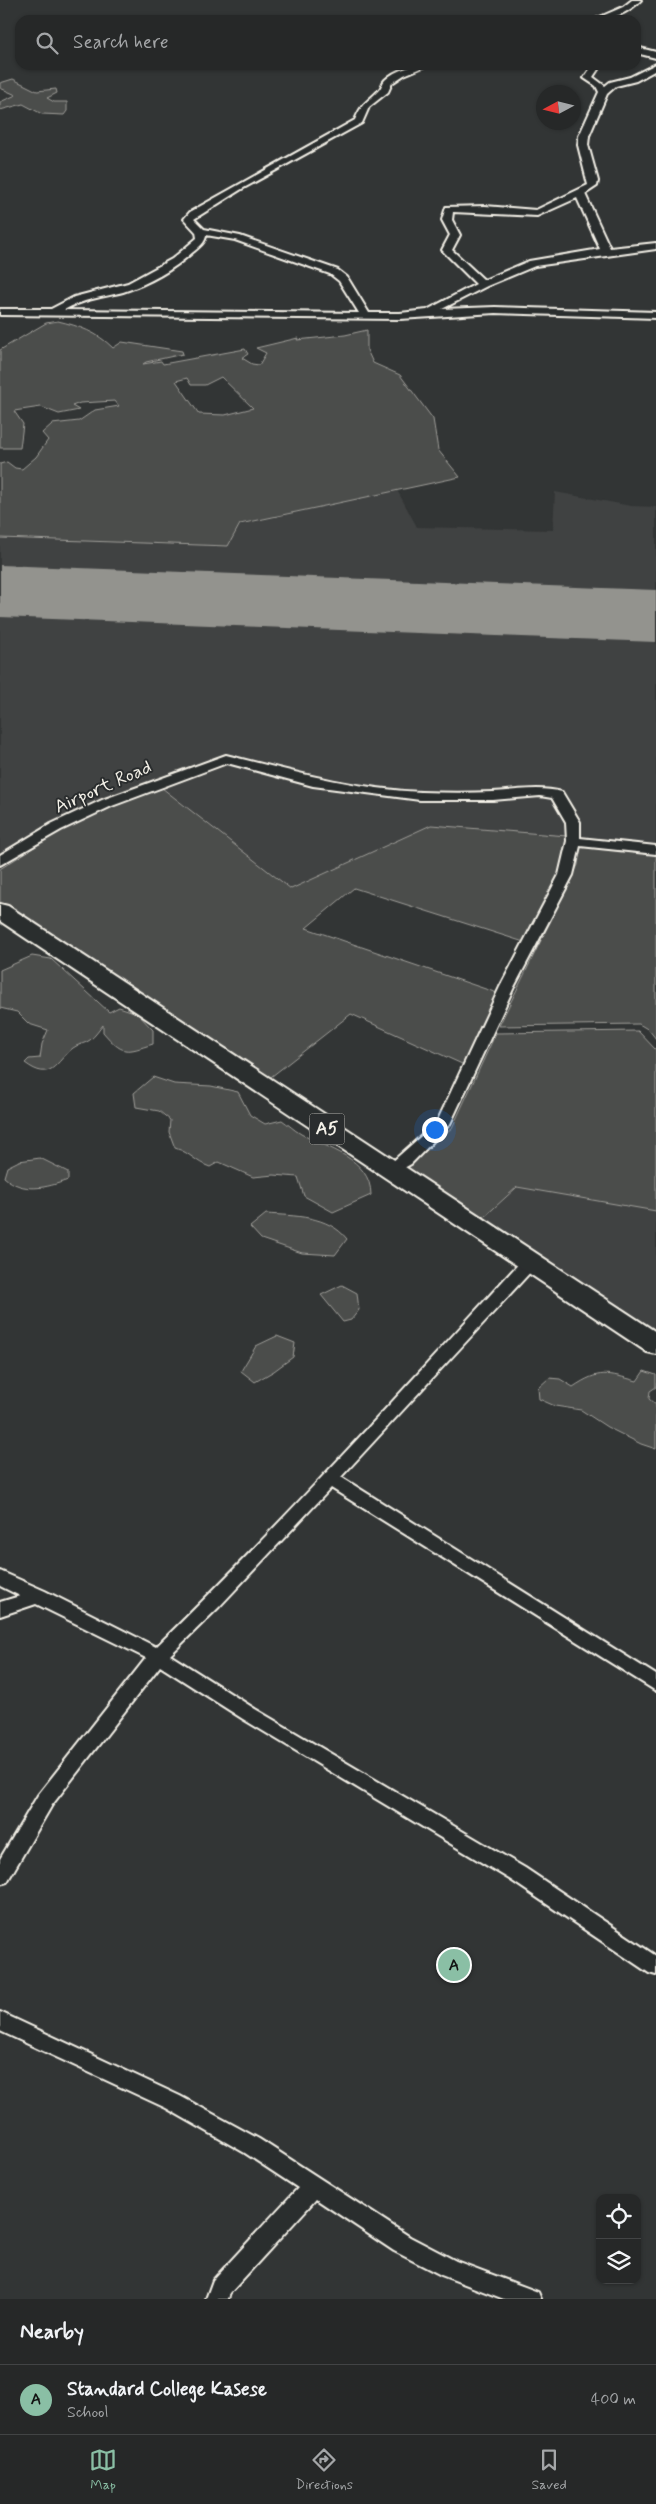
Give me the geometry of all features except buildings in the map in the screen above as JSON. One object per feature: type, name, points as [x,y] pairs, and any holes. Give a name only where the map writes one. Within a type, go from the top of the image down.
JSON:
[{"type":"highway","name":"A5","points":[[0,911],[390,1171],[656,1345]]},
{"type":"street","points":[[610,15],[626,9],[637,0]]},
{"type":"street","points":[[641,51],[656,55]]},
{"type":"street","points":[[482,284],[447,250],[455,235],[447,220],[449,209],[485,209],[537,213],[592,186],[594,181],[583,145],[584,136],[605,91],[613,84],[633,79],[656,68]]},
{"type":"street","points":[[366,316],[343,279],[334,272],[308,265],[237,238],[201,231],[189,219],[193,214],[237,188],[333,137],[359,120],[365,106],[385,90],[388,82],[401,73],[410,70]]},
{"type":"street","points":[[594,70],[588,78],[600,85],[602,90],[605,91]]},
{"type":"street","points":[[580,193],[606,251]]},
{"type":"street","points":[[53,313],[76,298],[122,289],[157,272],[174,262],[198,243],[202,238],[201,231]]},
{"type":"street","points":[[418,314],[440,307],[482,284],[533,263],[606,251],[656,246]]},
{"type":"street","points":[[0,312],[366,316],[489,312],[656,315]]},
{"type":"street","name":"Airport Road","points":[[0,861],[56,827],[107,803],[154,784],[226,759],[313,782],[420,796],[501,796],[540,792],[557,795],[573,822],[574,841]]},
{"type":"street","points":[[390,1171],[406,1160],[443,1124],[507,987],[566,875],[574,841],[656,850]]},
{"type":"street","points":[[0,1876],[45,1800],[158,1656],[213,1602],[385,1420],[530,1262]]},
{"type":"street","points":[[329,1478],[656,1684]]},
{"type":"street","points":[[0,1578],[158,1656],[249,1714],[518,1874],[656,1967]]},
{"type":"street","points":[[0,1609],[39,1596]]},
{"type":"street","points":[[0,2021],[173,2102],[259,2150],[313,2188],[402,2244],[450,2268],[530,2299]]},
{"type":"street","points":[[217,2299],[221,2287],[313,2188]]},
{"type":"shaded area","points":[[13,79],[37,91],[56,89],[57,93],[47,98],[54,102],[67,102],[67,111],[64,115],[42,114],[23,104],[0,110],[0,102],[16,95],[0,88],[0,83]]},
{"type":"shaded area","points":[[58,321],[80,328],[101,338],[113,348],[122,342],[182,351],[183,354],[143,364],[161,361],[163,364],[245,349],[248,354],[242,358],[252,364],[259,365],[266,353],[256,348],[298,338],[297,340],[345,335],[367,330],[367,350],[373,363],[400,375],[433,419],[438,450],[460,477],[240,524],[228,546],[0,538],[0,464],[7,462],[15,468],[22,469],[36,457],[48,440],[42,433],[52,424],[79,421],[95,410],[119,406],[115,401],[80,403],[72,406],[79,410],[59,414],[41,407],[14,411],[23,424],[20,448],[0,448],[0,350],[46,323]],"holes":[[[221,377],[253,408],[225,415],[199,414],[176,381],[187,378],[191,385],[205,385]]]},
{"type":"shaded area","points":[[397,490],[417,527],[553,530],[555,492],[631,506],[656,507],[656,844],[431,825],[291,889],[162,788],[64,828],[0,869],[0,538],[227,546],[240,525]]},
{"type":"shaded area","points":[[162,788],[291,889],[431,825],[567,836],[564,867],[527,943],[354,888],[306,928],[509,997],[471,1068],[351,1014],[267,1080],[0,906],[0,869],[64,828],[110,807]]},
{"type":"shaded area","points":[[581,842],[656,850],[656,1039],[649,1030],[639,1024],[499,1026],[578,865]]},
{"type":"shaded area","points":[[32,956],[51,959],[109,1012],[119,1007],[137,1013],[153,1030],[153,1044],[125,1050],[115,1045],[103,1032],[103,1025],[90,1040],[73,1048],[47,1071],[34,1069],[25,1063],[29,1059],[40,1058],[42,1044],[48,1030],[29,1024],[17,1012],[0,1008],[0,970]]},
{"type":"shaded area","points":[[638,1031],[656,1050],[656,1211],[517,1187],[483,1218],[402,1167],[452,1128],[496,1033]]},
{"type":"shaded area","points":[[153,1077],[174,1084],[211,1086],[238,1092],[250,1115],[265,1124],[282,1120],[301,1134],[334,1150],[355,1163],[364,1172],[369,1182],[371,1195],[333,1212],[304,1196],[298,1177],[274,1175],[253,1177],[219,1162],[210,1167],[200,1163],[185,1152],[175,1148],[169,1132],[170,1120],[159,1111],[136,1107],[134,1093]]},
{"type":"shaded area","points":[[40,1158],[68,1172],[68,1180],[43,1187],[27,1188],[19,1186],[4,1177],[7,1167],[19,1161]]},
{"type":"shaded area","points":[[517,1187],[656,1211],[656,1332],[483,1218]]},
{"type":"shaded area","points":[[266,1214],[299,1216],[320,1221],[339,1231],[347,1239],[335,1255],[302,1253],[261,1239],[250,1227]]},
{"type":"shaded area","points":[[342,1285],[357,1293],[359,1310],[351,1320],[343,1322],[321,1295]]},
{"type":"shaded area","points":[[277,1336],[295,1343],[293,1357],[255,1382],[241,1371],[256,1346]]},
{"type":"shaded area","points":[[644,1371],[656,1375],[656,1387],[650,1391],[649,1399],[656,1405],[656,1449],[641,1444],[607,1427],[581,1410],[555,1406],[539,1399],[538,1388],[549,1378],[560,1379],[573,1387],[590,1377],[604,1374],[637,1381]]},
{"type":"runway","points":[[0,591],[656,616]]},
{"type":"place","name":"Standard College Kasese","points":[[454,1965]]}]
